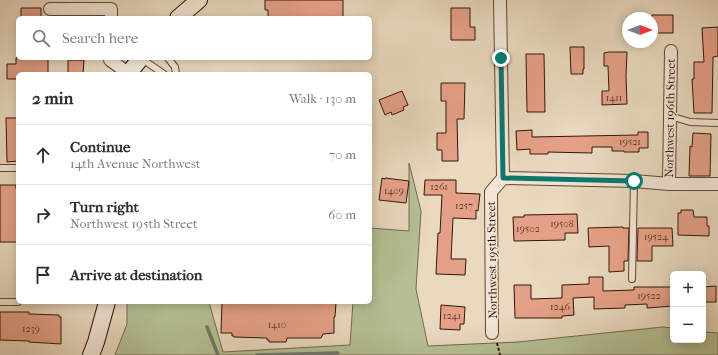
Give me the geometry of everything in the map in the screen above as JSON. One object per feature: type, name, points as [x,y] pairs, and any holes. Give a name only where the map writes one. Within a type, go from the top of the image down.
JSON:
[{"type":"main road","points":[[180,16],[199,0]]},
{"type":"main road","points":[[130,72],[138,60]]},
{"type":"main road","points":[[91,355],[106,304]]},
{"type":"street","points":[[500,0],[503,178],[634,181],[669,184],[718,184]]},
{"type":"street","points":[[50,9],[111,9],[111,16]]},
{"type":"street","name":"Northwest 196th Street","points":[[669,184],[671,51]]},
{"type":"street","points":[[110,60],[125,72]]},
{"type":"street","name":"Northwest 195th Street","points":[[492,333],[491,192],[503,178]]},
{"type":"lane","points":[[143,60],[161,72]]},
{"type":"lane","points":[[170,60],[175,67],[176,72]]},
{"type":"lane","points":[[670,116],[690,122],[718,123]]},
{"type":"lane","points":[[0,168],[16,168]]},
{"type":"lane","points":[[632,279],[634,181]]},
{"type":"lane","points":[[0,302],[16,302]]},
{"type":"green space","points":[[409,163],[421,211],[416,289],[428,346],[518,342],[663,327],[670,328],[670,343],[706,343],[706,332],[718,333],[718,355],[115,355],[127,324],[127,304],[210,304],[223,352],[350,345],[353,304],[372,304],[372,228],[409,231]]},
{"type":"building","points":[[265,0],[343,0],[343,16],[268,16],[268,10],[265,10]]},
{"type":"building","points":[[21,8],[41,8],[41,16],[21,16]]},
{"type":"building","points":[[451,8],[470,8],[470,27],[475,27],[475,40],[451,40]]},
{"type":"building","points":[[658,15],[673,15],[673,33],[658,33]]},
{"type":"building","points":[[718,27],[718,56],[713,57],[712,113],[694,113],[692,79],[694,79],[694,62],[704,62],[702,28]]},
{"type":"building","points":[[570,47],[584,47],[583,74],[571,74]]},
{"type":"building","points":[[627,52],[627,104],[602,105],[602,91],[609,91],[608,66],[604,66],[604,53]]},
{"type":"building","points":[[526,54],[544,54],[545,112],[527,112]]},
{"type":"building","points":[[16,60],[48,60],[48,72],[16,72],[16,79],[7,79],[7,64],[16,64]]},
{"type":"building","points":[[68,60],[84,60],[83,72],[68,72]]},
{"type":"building","points":[[441,83],[465,83],[464,119],[457,119],[458,161],[442,161],[442,150],[437,150],[437,133],[446,133],[446,101],[441,101]]},
{"type":"building","points":[[402,91],[408,105],[403,107],[404,110],[392,115],[391,112],[385,115],[379,100]]},
{"type":"building","points":[[6,118],[16,118],[16,161],[7,162]]},
{"type":"building","points":[[532,130],[532,137],[638,135],[638,132],[648,132],[648,148],[639,148],[639,152],[624,152],[612,151],[612,147],[592,147],[592,153],[548,152],[548,154],[530,154],[530,149],[517,150],[516,131]]},
{"type":"building","points":[[693,133],[711,134],[710,176],[689,176],[690,146],[692,147]]},
{"type":"building","points":[[382,178],[409,181],[406,203],[379,200]]},
{"type":"building","points":[[425,180],[456,180],[456,193],[480,194],[478,211],[476,210],[476,219],[453,218],[451,259],[466,259],[465,275],[436,274],[442,195],[424,195]]},
{"type":"building","points":[[0,185],[16,185],[16,242],[0,242]]},
{"type":"building","points":[[681,210],[693,210],[694,217],[707,217],[709,236],[678,235],[678,213],[681,213]]},
{"type":"building","points":[[577,214],[578,233],[565,233],[565,240],[514,241],[513,217],[524,217],[524,215]]},
{"type":"building","points":[[588,228],[629,228],[628,261],[624,261],[624,271],[609,272],[609,246],[589,247]]},
{"type":"building","points":[[638,228],[672,228],[673,246],[652,246],[652,261],[637,261]]},
{"type":"building","points":[[589,277],[603,277],[603,291],[634,290],[634,287],[670,287],[670,306],[647,308],[647,304],[625,305],[625,308],[594,309],[594,297],[573,298],[574,315],[562,316],[562,318],[515,318],[514,285],[531,285],[531,299],[562,298],[562,285],[589,284]]},
{"type":"building","points":[[716,286],[716,302],[706,302],[706,287]]},
{"type":"building","points":[[222,304],[336,304],[334,333],[323,334],[321,338],[287,338],[286,342],[269,342],[267,338],[234,337],[232,336],[232,333],[221,333]]},
{"type":"building","points":[[441,305],[465,307],[464,324],[460,324],[460,330],[440,329]]},
{"type":"building","points":[[0,312],[29,312],[29,314],[59,315],[59,317],[61,317],[61,344],[0,340]]},
{"type":"waterway","points":[[207,327],[218,355]]},
{"type":"waterway","points":[[257,355],[338,353]]},
{"type":"route","points":[[501,58],[503,178],[634,181]]}]
